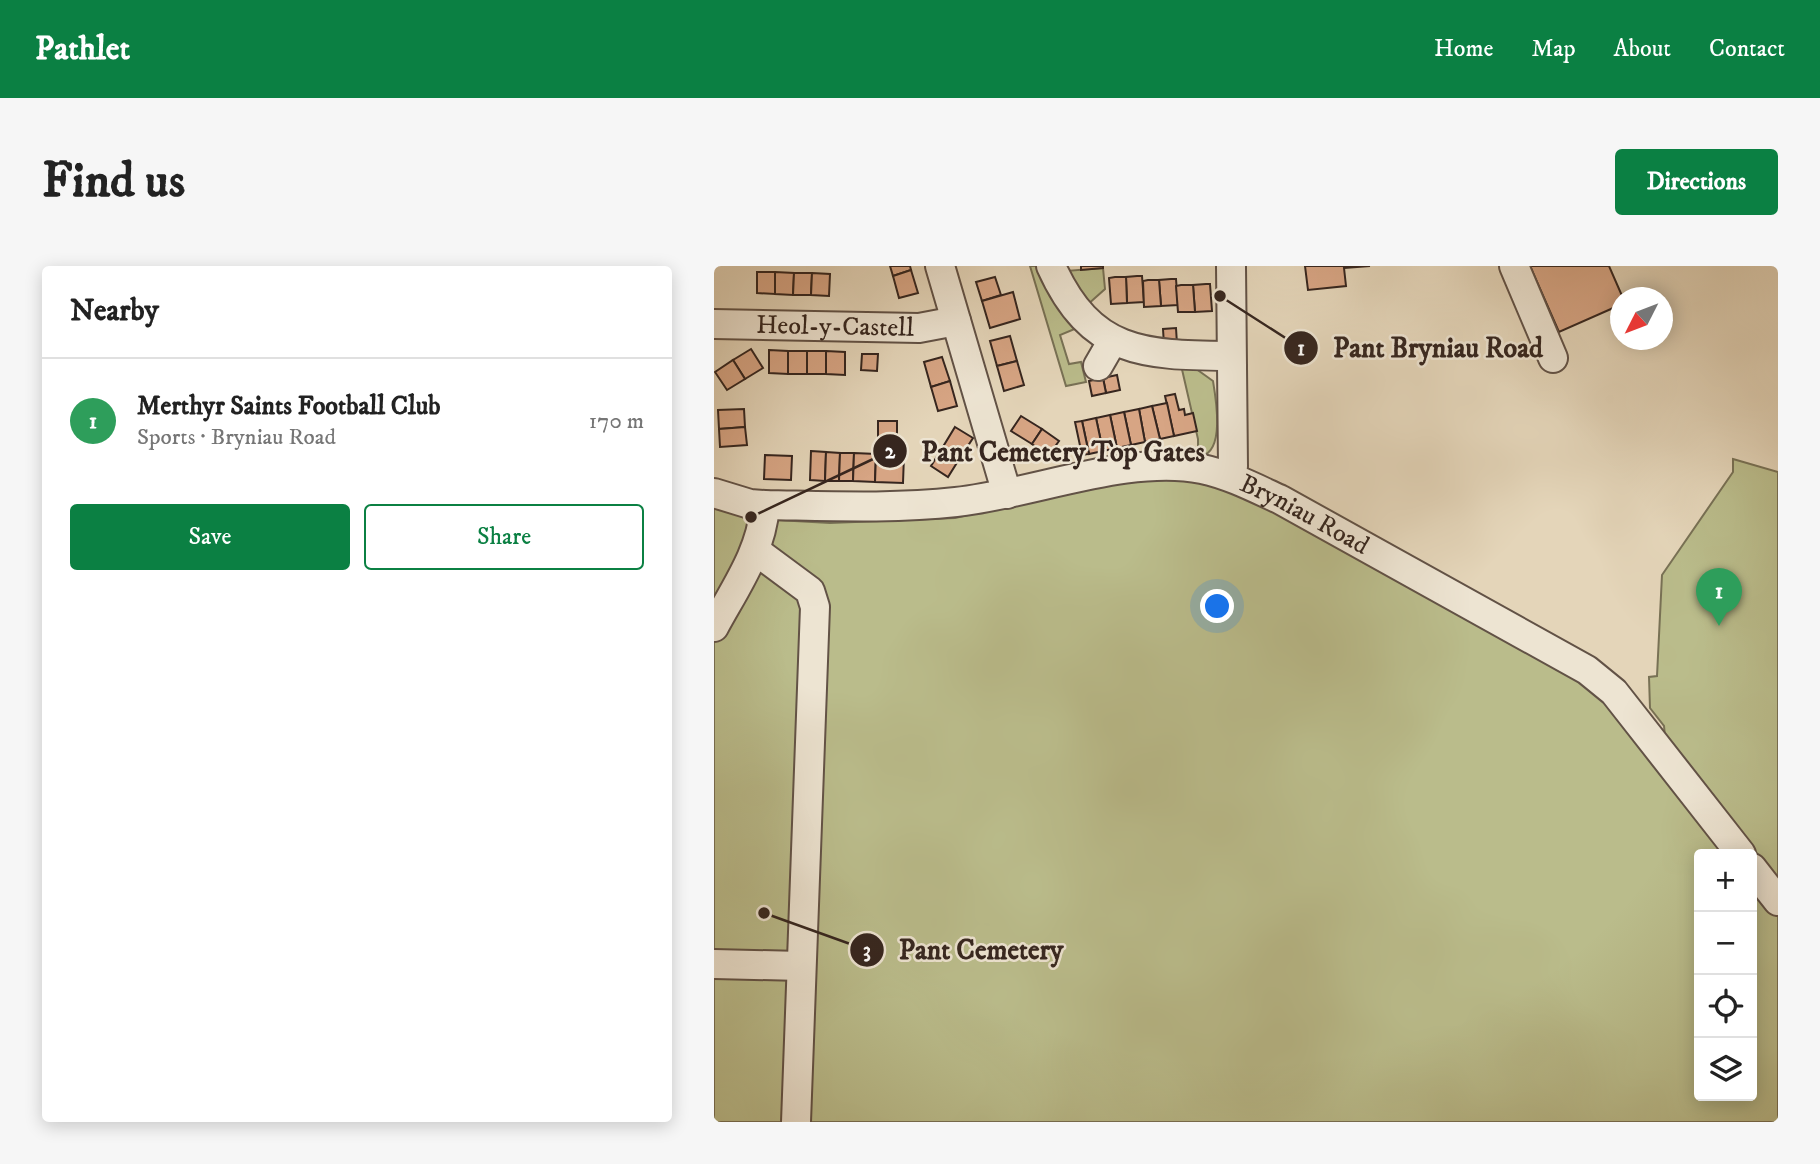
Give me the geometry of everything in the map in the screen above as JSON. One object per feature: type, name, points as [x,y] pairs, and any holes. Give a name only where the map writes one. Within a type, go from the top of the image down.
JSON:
[{"type":"street","points":[[940,266],[1006,494]]},
{"type":"street","points":[[1051,266],[1065,296],[1080,315],[1113,340],[1147,353],[1166,356],[1231,356]]},
{"type":"street","points":[[1231,266],[1231,476]]},
{"type":"street","points":[[1514,266],[1553,358]]},
{"type":"street","name":"Heol-y-Castell","points":[[714,324],[919,328],[956,321]]},
{"type":"street","points":[[1098,366],[1113,340]]},
{"type":"street","name":"Bryniau Road","points":[[714,492],[750,504],[896,506],[957,502],[1149,465],[1201,469],[1231,476],[1281,500],[1587,670],[1614,692],[1737,849]]},
{"type":"street","points":[[714,627],[756,551],[764,526],[765,505]]},
{"type":"street","points":[[756,551],[810,591],[815,607],[796,1122]]},
{"type":"street","points":[[1757,874],[1778,901]]},
{"type":"street","points":[[714,964],[801,966]]},
{"type":"green space","points":[[1030,266],[1041,266],[1077,328],[1060,335],[1069,364],[1081,362],[1086,382],[1066,386]]},
{"type":"green space","points":[[1103,268],[1105,289],[1086,306],[1065,271]]},
{"type":"green space","points":[[1181,365],[1192,366],[1213,381],[1217,412],[1216,435],[1209,452],[1201,456],[1198,451],[1198,439]]},
{"type":"green space","points":[[1733,459],[1778,472],[1778,880],[1757,853],[1757,849],[1754,849],[1665,736],[1664,726],[1650,708],[1649,677],[1657,676],[1662,575],[1733,472]]},
{"type":"green space","points":[[1137,477],[1182,479],[1248,495],[1585,683],[1623,718],[1723,849],[1694,849],[1694,1101],[1757,1101],[1757,895],[1778,915],[1778,1122],[714,1122],[714,502],[777,520],[830,523],[955,518]]},
{"type":"building","points":[[890,266],[910,266],[911,270],[893,276]]},
{"type":"building","points":[[1081,266],[1103,266],[1103,268],[1081,270]]},
{"type":"building","points":[[1305,266],[1370,266],[1344,268],[1346,286],[1308,290]]},
{"type":"building","points":[[1530,266],[1609,266],[1618,287],[1610,287],[1610,309],[1559,332]]},
{"type":"building","points":[[911,270],[918,293],[899,298],[893,276]]},
{"type":"building","points":[[757,272],[775,272],[775,294],[757,293]]},
{"type":"building","points":[[775,272],[794,273],[793,295],[775,294]]},
{"type":"building","points":[[794,273],[812,273],[811,295],[793,295]]},
{"type":"building","points":[[812,273],[830,274],[829,296],[811,295]]},
{"type":"building","points":[[1142,276],[1144,302],[1127,303],[1126,277]]},
{"type":"building","points":[[995,277],[1001,295],[982,301],[976,282]]},
{"type":"building","points":[[1126,277],[1127,303],[1111,304],[1109,278]]},
{"type":"building","points":[[1176,279],[1178,305],[1161,306],[1159,280]]},
{"type":"building","points":[[1159,280],[1161,306],[1144,307],[1143,281]]},
{"type":"building","points":[[1210,284],[1212,311],[1195,312],[1193,285]]},
{"type":"building","points":[[1193,285],[1195,312],[1178,312],[1176,286]]},
{"type":"building","points":[[1013,292],[1020,319],[990,328],[982,301]]},
{"type":"building","points":[[1176,328],[1177,344],[1164,345],[1163,329]]},
{"type":"building","points":[[1010,336],[1017,361],[997,366],[990,341]]},
{"type":"building","points":[[751,349],[763,368],[745,379],[733,360]]},
{"type":"building","points":[[769,350],[788,351],[788,374],[769,373]]},
{"type":"building","points":[[788,351],[807,351],[807,374],[788,374]]},
{"type":"building","points":[[807,351],[826,351],[826,374],[807,374]]},
{"type":"building","points":[[826,351],[845,352],[845,375],[826,374]]},
{"type":"building","points":[[862,354],[878,354],[877,371],[861,370]]},
{"type":"building","points":[[942,357],[950,381],[931,387],[924,362]]},
{"type":"building","points":[[733,360],[745,379],[727,390],[715,372]]},
{"type":"building","points":[[1017,361],[1024,385],[1004,391],[997,366]]},
{"type":"building","points":[[1117,375],[1120,390],[1106,393],[1103,378]]},
{"type":"building","points":[[1103,378],[1106,393],[1092,396],[1089,381]]},
{"type":"building","points":[[950,381],[957,406],[938,411],[931,387]]},
{"type":"building","points":[[1175,394],[1179,410],[1184,409],[1185,415],[1193,413],[1197,431],[1174,436],[1165,396]]},
{"type":"building","points":[[1167,403],[1174,436],[1160,439],[1152,406]]},
{"type":"building","points":[[1152,406],[1160,439],[1145,442],[1139,409]]},
{"type":"building","points":[[744,409],[745,427],[719,429],[718,410]]},
{"type":"building","points":[[1139,409],[1145,442],[1131,445],[1124,412]]},
{"type":"building","points":[[1124,412],[1131,445],[1117,448],[1110,415]]},
{"type":"building","points":[[1110,415],[1117,448],[1103,451],[1096,418]]},
{"type":"building","points":[[1021,416],[1042,429],[1032,444],[1011,431]]},
{"type":"building","points":[[1096,418],[1103,451],[1089,454],[1082,421]]},
{"type":"building","points":[[878,421],[897,421],[897,437],[878,437]]},
{"type":"building","points":[[1082,421],[1089,454],[1082,455],[1075,422]]},
{"type":"building","points":[[745,427],[747,445],[720,447],[719,429]]},
{"type":"building","points":[[955,427],[973,438],[958,461],[941,450]]},
{"type":"building","points":[[1042,429],[1059,441],[1048,456],[1032,444]]},
{"type":"building","points":[[941,450],[958,461],[948,477],[931,466]]},
{"type":"building","points":[[811,451],[826,452],[825,481],[810,480]]},
{"type":"building","points":[[826,452],[840,453],[839,481],[825,481]]},
{"type":"building","points":[[840,453],[854,453],[853,481],[839,481]]},
{"type":"building","points":[[854,453],[876,454],[875,482],[853,481]]},
{"type":"building","points":[[876,454],[904,455],[903,483],[875,482]]},
{"type":"building","points":[[765,455],[792,456],[791,480],[764,479]]},
{"type":"place","name":"Pant Bryniau Road","points":[[1220,296]]},
{"type":"place","name":"Pant Cemetery Top Gates","points":[[751,517]]},
{"type":"place","name":"Merthyr Saints Football Club","points":[[1719,626]]},
{"type":"place","name":"Pant Cemetery","points":[[764,913]]}]
